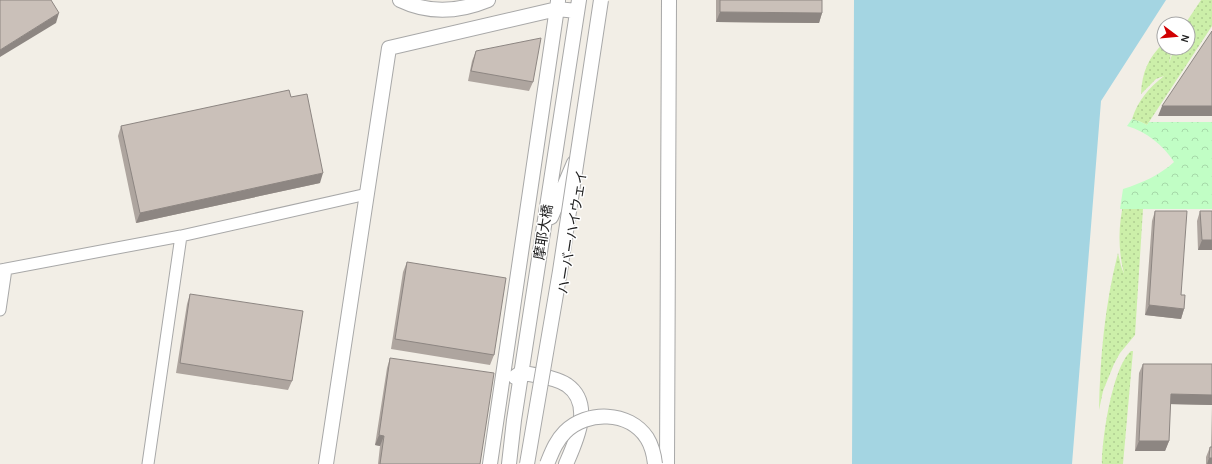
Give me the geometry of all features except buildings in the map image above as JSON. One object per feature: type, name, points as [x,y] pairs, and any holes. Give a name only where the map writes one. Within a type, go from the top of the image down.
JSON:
[{"type":"street","points":[[400,0],[411,5],[424,8],[450,10],[464,8],[488,0]]},
{"type":"street","name":"ハーバーハイウェイ","points":[[527,464],[560,271],[601,0]]},
{"type":"street","points":[[543,235],[575,162],[608,0]]},
{"type":"street","name":"ハーバーハイウェイ","points":[[534,464],[566,274],[608,0]]},
{"type":"street","points":[[667,464],[669,0]]},
{"type":"street","points":[[326,464],[389,48],[558,4],[578,6]]},
{"type":"street","name":"摩耶大橋","points":[[490,464],[558,4]]},
{"type":"street","name":"摩耶大橋","points":[[509,464],[514,420],[578,6]]},
{"type":"street","points":[[0,310],[3,269],[181,236],[367,194]]},
{"type":"street","points":[[148,464],[181,236]]},
{"type":"street","points":[[498,464],[510,382],[517,374],[522,373],[561,382],[572,390],[579,401],[582,416],[574,445],[566,464]]},
{"type":"street","points":[[547,464],[560,438],[571,427],[585,419],[602,416],[627,421],[641,431],[651,446],[655,464]]},
{"type":"green space","points":[[1201,0],[1212,0],[1212,26],[1196,50],[1196,16],[1190,16]]},
{"type":"green space","points":[[1156,51],[1156,56],[1170,56],[1169,64],[1172,56],[1192,56],[1147,125],[1132,119],[1137,106],[1145,95],[1164,76],[1156,79],[1141,94],[1144,72]]},
{"type":"green space","points":[[1132,119],[1147,125],[1149,122],[1212,122],[1212,209],[1120,209],[1123,189],[1150,178],[1163,171],[1174,162],[1165,150],[1154,140],[1127,126]]},
{"type":"green space","points":[[1124,201],[1180,209],[1143,209],[1135,335],[1120,353],[1114,364],[1103,391],[1099,410],[1104,331],[1113,272],[1118,253],[1124,274],[1120,238]]},
{"type":"green space","points":[[1131,351],[1133,351],[1123,464],[1102,464],[1106,422],[1113,388],[1118,372],[1124,360]]},
{"type":"water","points":[[854,0],[1166,0],[1101,101],[1072,464],[852,464]]}]
